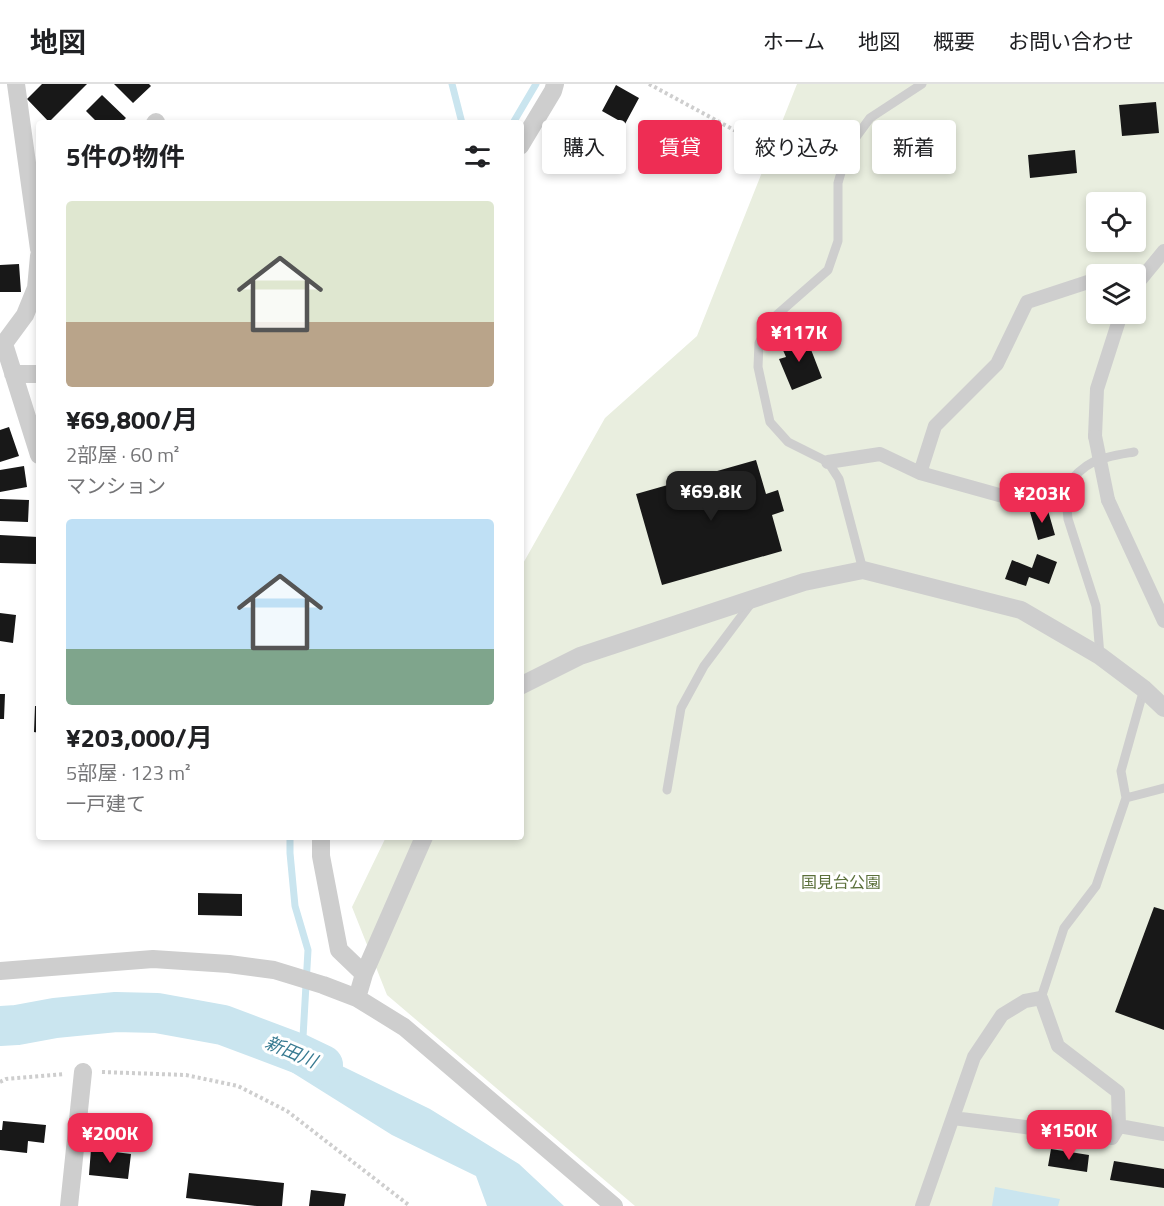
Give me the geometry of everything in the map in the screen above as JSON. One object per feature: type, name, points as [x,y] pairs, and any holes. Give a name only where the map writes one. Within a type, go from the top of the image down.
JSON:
[{"type":"street","points":[[16,84],[36,227]]},
{"type":"street","points":[[524,139],[555,84]]},
{"type":"street","points":[[1146,273],[1164,252]]},
{"type":"street","points":[[920,473],[935,426],[997,364],[1027,302],[1086,283]]},
{"type":"street","points":[[36,288],[25,315],[2,347],[36,446]]},
{"type":"street","points":[[1118,324],[1097,389],[1095,436],[1108,500],[1164,621]]},
{"type":"street","points":[[13,374],[36,374]]},
{"type":"street","points":[[828,462],[880,454],[920,473],[1017,500],[1065,488]]},
{"type":"street","points":[[524,684],[580,656],[804,582],[863,570],[1021,610],[1100,656],[1144,689],[1164,708]]},
{"type":"street","points":[[321,840],[321,856],[339,950],[364,974]]},
{"type":"street","points":[[357,998],[364,974],[423,840]]},
{"type":"street","points":[[0,971],[153,959],[229,964],[274,970],[357,998],[404,1027],[614,1206]]},
{"type":"street","points":[[922,1206],[974,1057],[1002,1015],[1025,1001],[1041,998],[1059,1046],[1118,1092],[1119,1126],[1112,1138],[953,1118]]},
{"type":"street","points":[[69,1206],[83,1072]]},
{"type":"street","points":[[1119,1126],[1164,1134]]},
{"type":"lane","points":[[863,570],[839,479],[828,462],[788,442],[770,422],[758,367],[759,343],[771,321],[828,270],[838,241],[838,183],[848,148],[870,118],[922,84]]},
{"type":"lane","points":[[1100,656],[1096,606],[1068,519],[1065,488],[1076,473],[1099,458],[1134,452]]},
{"type":"lane","points":[[667,790],[681,708],[704,666],[756,598]]},
{"type":"lane","points":[[1041,998],[1064,928],[1096,886],[1126,798],[1121,771],[1144,689]]},
{"type":"lane","points":[[1126,798],[1164,788]]},
{"type":"path","points":[[649,84],[734,130]]},
{"type":"path","points":[[0,1082],[6,1079],[83,1072],[186,1075],[238,1086],[286,1111],[410,1206]]},
{"type":"green space","name":"国見台公園","points":[[797,84],[1164,84],[1164,1206],[635,1206],[387,995],[352,907],[385,840],[524,840],[524,562],[605,418],[697,336],[761,174],[860,174],[860,120],[783,120]]},
{"type":"water","points":[[285,1040],[430,1109],[519,1164],[564,1206],[487,1206],[476,1176],[392,1135],[274,1061],[270,1045]]},
{"type":"water","points":[[995,1187],[1060,1199],[1058,1206],[992,1206]]},
{"type":"building","points":[[42,84],[87,84],[51,120],[47,120],[27,99]]},
{"type":"building","points":[[114,84],[149,84],[151,86],[133,103]]},
{"type":"building","points":[[616,85],[639,98],[626,122],[626,120],[618,120],[602,111]]},
{"type":"building","points":[[102,95],[126,118],[124,120],[95,120],[86,111]]},
{"type":"building","points":[[1156,102],[1159,133],[1122,136],[1119,105]]},
{"type":"building","points":[[1075,150],[1077,173],[1030,178],[1028,155]]},
{"type":"building","points":[[19,264],[21,292],[0,292],[0,265]]},
{"type":"building","points":[[797,334],[803,350],[810,347],[822,378],[792,390],[779,359],[786,357],[779,341]]},
{"type":"building","points":[[9,427],[19,456],[0,462],[0,430]]},
{"type":"building","points":[[756,460],[766,494],[778,490],[784,511],[772,515],[782,551],[662,585],[636,494]]},
{"type":"building","points":[[24,466],[27,487],[0,492],[0,470]]},
{"type":"building","points":[[0,499],[29,500],[28,522],[0,521]]},
{"type":"building","points":[[1047,507],[1055,535],[1038,540],[1030,512]]},
{"type":"building","points":[[0,535],[36,537],[36,564],[0,563]]},
{"type":"building","points":[[1037,554],[1057,562],[1049,584],[1029,577],[1026,586],[1005,579],[1012,560],[1032,568]]},
{"type":"building","points":[[0,613],[16,615],[13,643],[0,641]]},
{"type":"building","points":[[0,694],[5,694],[4,719],[0,719]]},
{"type":"building","points":[[35,706],[36,706],[36,732],[34,732]]},
{"type":"building","points":[[198,893],[242,894],[242,916],[198,915]]},
{"type":"building","points":[[1154,907],[1164,910],[1164,1030],[1115,1012]]},
{"type":"building","points":[[3,1121],[46,1125],[44,1143],[28,1141],[27,1153],[0,1150],[0,1130],[2,1130]]},
{"type":"building","points":[[91,1149],[131,1154],[128,1179],[89,1175]]},
{"type":"building","points":[[1051,1149],[1089,1155],[1087,1172],[1048,1166]]},
{"type":"building","points":[[1114,1161],[1164,1169],[1164,1188],[1110,1180]]},
{"type":"building","points":[[189,1173],[284,1183],[282,1206],[257,1206],[186,1198]]},
{"type":"building","points":[[311,1190],[346,1194],[344,1206],[309,1206]]},
{"type":"waterway","points":[[452,84],[461,120]]},
{"type":"waterway","points":[[515,120],[536,84]]},
{"type":"waterway","points":[[290,840],[295,906],[308,950],[300,1054]]},
{"type":"waterway","name":"新田川","points":[[0,1026],[116,1012],[157,1013],[223,1025],[323,1065]]}]
